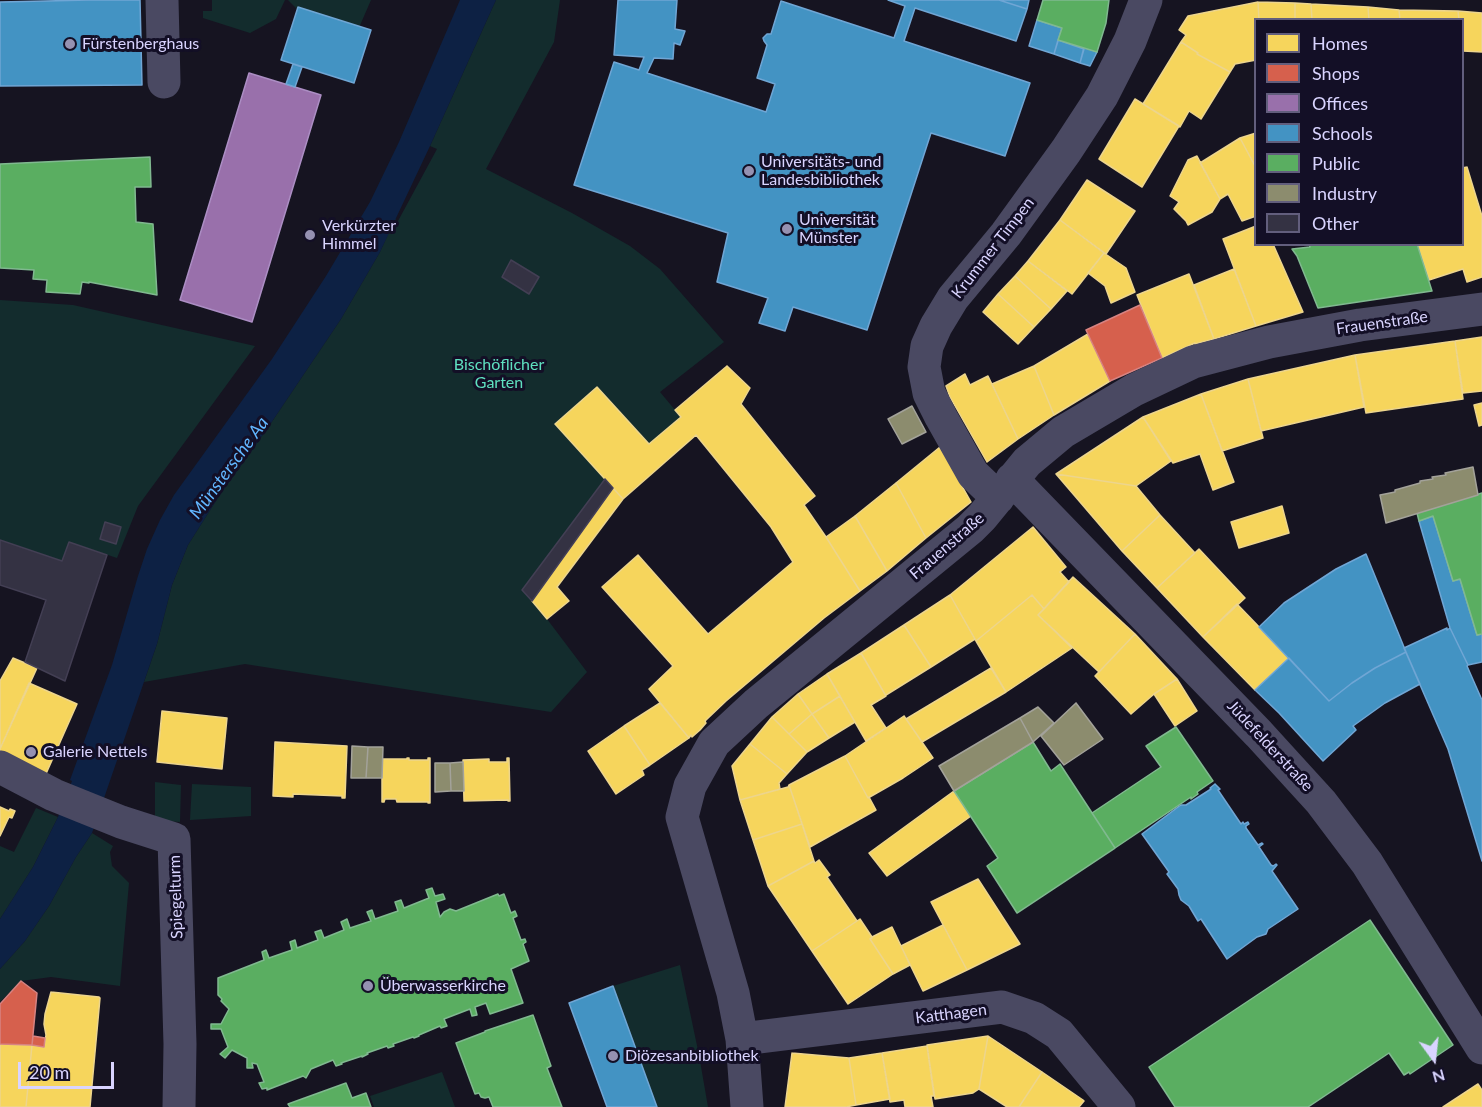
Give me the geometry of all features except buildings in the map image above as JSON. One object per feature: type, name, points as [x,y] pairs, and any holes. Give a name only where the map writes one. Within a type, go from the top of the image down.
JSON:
[{"type":"street","points":[[162,0],[164,82]]},
{"type":"street","name":"Krummer Timpen","points":[[1005,489],[973,474],[941,417],[929,393],[924,367],[927,346],[953,298],[1005,234],[1066,151],[1102,96],[1130,41],[1146,0]]},
{"type":"street","name":"Frauenstraße","points":[[742,1039],[732,993],[682,817],[690,786],[714,743],[756,704],[970,529],[1027,462],[1063,432],[1134,390],[1193,362],[1269,342],[1360,325],[1482,309]]},
{"type":"street","name":"Jüdefelderstraße","points":[[1005,489],[1259,734],[1321,802],[1367,863],[1481,1048]]},
{"type":"street","name":"Spiegelturm","points":[[0,767],[54,795],[121,822],[174,839],[180,1034],[179,1107]]},
{"type":"street","name":"Katthagen","points":[[742,1039],[1002,1007],[1034,1018],[1059,1034],[1119,1107]]},
{"type":"street","points":[[742,1039],[747,1107]]},
{"type":"green space","points":[[212,0],[285,0],[276,19],[250,33],[203,18],[203,11],[212,11]]},
{"type":"green space","points":[[288,0],[371,0],[358,30],[302,14]]},
{"type":"green space","name":"Bischöflicher Garten","points":[[496,0],[560,0],[554,42],[486,169],[630,246],[660,269],[724,342],[660,392],[696,435],[623,499],[613,488],[532,601],[587,672],[551,712],[245,664],[144,682],[157,644],[172,585],[188,545],[341,319],[380,252],[395,219],[398,221],[437,149],[430,146]]},
{"type":"green space","points":[[0,300],[73,305],[255,346],[138,506],[117,558],[69,542],[62,561],[0,540]]},
{"type":"green space","points":[[155,782],[181,785],[180,822],[155,820]]},
{"type":"green space","points":[[192,784],[251,787],[251,816],[190,820]]},
{"type":"green space","points":[[36,808],[58,817],[33,867],[0,919],[0,846],[14,852]]},
{"type":"green space","points":[[92,833],[113,846],[110,852],[112,866],[129,883],[120,986],[51,977],[21,981],[0,1002],[0,969],[25,941],[49,906]]},
{"type":"green space","points":[[680,965],[708,1107],[657,1107],[613,986]]},
{"type":"green space","points":[[442,1072],[455,1107],[374,1107],[370,1096]]},
{"type":"water","name":"Münstersche Aa","points":[[460,0],[496,0],[380,252],[341,319],[188,545],[172,585],[157,644],[92,833],[49,906],[25,941],[0,969],[0,919],[33,867],[58,817],[112,665],[147,549],[160,520],[174,495],[272,359],[326,276],[370,202],[399,142]]},
{"type":"place","name":"Fürstenberghaus","points":[[70,44]]},
{"type":"place","name":"Universitäts- und Landesbibliothek","points":[[749,171]]},
{"type":"place","name":"Universität Münster","points":[[787,229]]},
{"type":"place","name":"Verkürzter Himmel","points":[[310,235]]},
{"type":"place","name":"Galerie Nettels","points":[[31,752]]},
{"type":"place","name":"Überwasserkirche","points":[[368,986]]},
{"type":"place","name":"Diözesanbibliothek","points":[[613,1056]]}]
